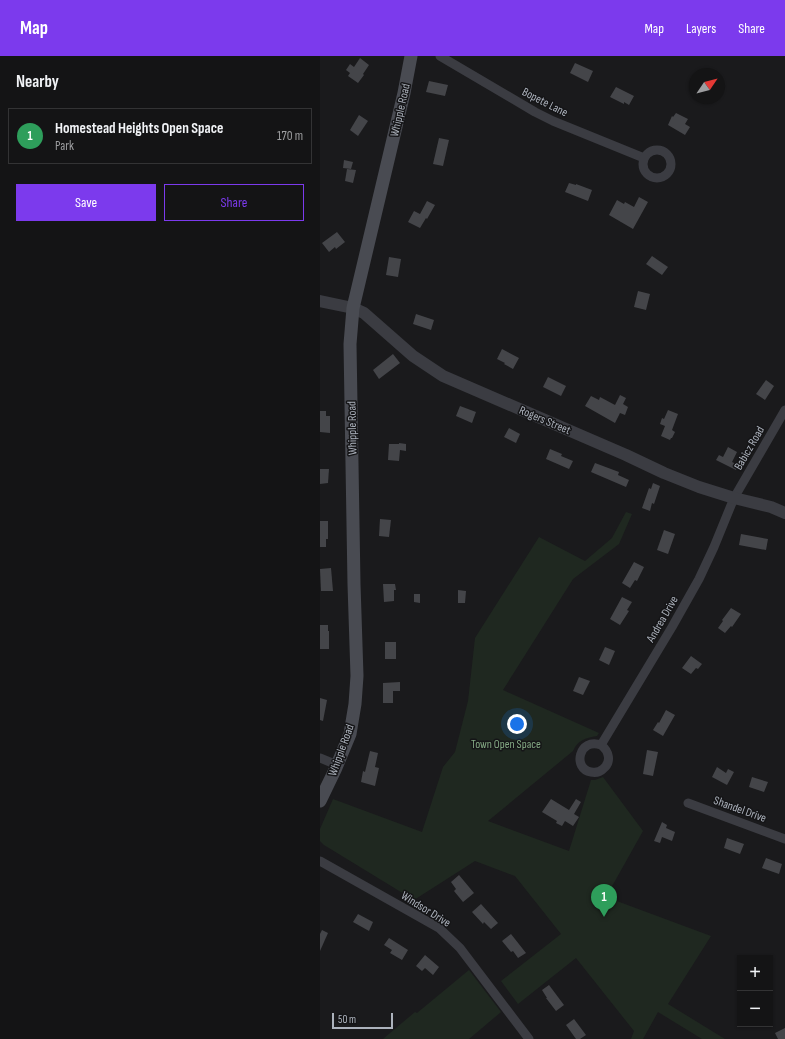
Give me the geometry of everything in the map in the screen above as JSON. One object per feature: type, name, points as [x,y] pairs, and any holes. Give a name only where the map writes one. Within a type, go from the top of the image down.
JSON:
[{"type":"main road","name":"Whipple Road","points":[[320,801],[350,734],[355,704],[357,676],[350,344],[353,308],[404,94],[411,56]]},
{"type":"street","name":"Bopete Lane","points":[[440,56],[553,122],[644,158]]},
{"type":"street","name":"Rogers Street","points":[[320,301],[353,308],[364,313],[413,356],[442,375],[664,473],[699,487],[734,498],[771,507],[785,513]]},
{"type":"street","name":"Babicz Road","points":[[734,498],[785,410]]},
{"type":"street","name":"Andrea Drive","points":[[601,745],[699,579],[734,498]]},
{"type":"street","points":[[320,758],[337,765]]},
{"type":"street","name":"Shandel Drive","points":[[688,803],[785,839]]},
{"type":"street","name":"Windsor Drive","points":[[320,861],[440,928],[460,948],[529,1039]]},
{"type":"green space","name":"Town Open Space","points":[[626,512],[632,514],[619,544],[573,579],[503,690],[599,733],[597,736],[585,739],[577,744],[573,751],[488,821],[569,851],[591,780],[603,777],[643,831],[606,897],[711,936],[668,1004],[725,1039],[702,1039],[658,1012],[643,1039],[631,1039],[634,1031],[576,958],[518,1004],[501,981],[561,934],[515,876],[475,861],[414,900],[324,845],[320,841],[320,829],[333,799],[422,832],[443,767],[455,752],[468,701],[475,638],[539,537],[585,561],[612,538]]},
{"type":"green space","points":[[469,970],[501,1012],[469,1039],[383,1039],[415,1012],[417,1013]]},
{"type":"building","points":[[360,58],[369,65],[358,83],[348,76],[350,73],[346,70],[350,64],[354,67]]},
{"type":"building","points":[[575,63],[593,71],[588,82],[570,73]]},
{"type":"building","points":[[429,81],[448,85],[445,96],[426,92]]},
{"type":"building","points":[[616,87],[634,96],[629,105],[610,97]]},
{"type":"building","points":[[676,113],[688,119],[685,124],[690,127],[685,135],[668,125],[672,116],[673,117]]},
{"type":"building","points":[[359,115],[368,121],[358,136],[350,130]]},
{"type":"building","points":[[439,138],[449,140],[443,166],[433,164]]},
{"type":"building","points":[[344,160],[353,162],[351,169],[343,168]]},
{"type":"building","points":[[347,169],[356,170],[353,183],[345,181]]},
{"type":"building","points":[[569,183],[592,190],[588,201],[565,192]]},
{"type":"building","points":[[639,197],[648,202],[633,229],[609,215],[617,200],[634,207]]},
{"type":"building","points":[[427,201],[435,205],[420,228],[408,222],[414,211],[420,214]]},
{"type":"building","points":[[337,232],[345,242],[329,252],[322,243]]},
{"type":"building","points":[[652,256],[668,267],[662,275],[646,264]]},
{"type":"building","points":[[389,257],[401,259],[398,277],[386,275]]},
{"type":"building","points":[[638,291],[650,294],[646,310],[634,307]]},
{"type":"building","points":[[416,314],[434,320],[431,330],[413,324]]},
{"type":"building","points":[[502,349],[519,358],[513,369],[497,359]]},
{"type":"building","points":[[393,354],[400,363],[379,379],[373,370]]},
{"type":"building","points":[[548,377],[566,386],[561,396],[543,387]]},
{"type":"building","points":[[766,380],[774,386],[765,400],[756,394]]},
{"type":"building","points":[[620,395],[626,398],[623,404],[628,407],[625,415],[620,413],[615,423],[585,406],[591,396],[599,400],[600,397],[615,405]]},
{"type":"building","points":[[460,406],[476,412],[472,423],[456,416]]},
{"type":"building","points":[[668,410],[678,414],[672,430],[675,432],[670,440],[661,436],[665,426],[660,424],[662,418],[664,419]]},
{"type":"building","points":[[320,411],[326,411],[326,416],[330,416],[330,433],[320,432]]},
{"type":"building","points":[[509,428],[520,434],[516,443],[504,437]]},
{"type":"building","points":[[389,444],[406,444],[406,451],[400,450],[399,461],[388,460]]},
{"type":"building","points":[[728,447],[737,452],[732,462],[738,465],[736,470],[716,460],[719,455],[723,457]]},
{"type":"building","points":[[550,449],[573,461],[569,469],[546,459]]},
{"type":"building","points":[[595,463],[619,472],[618,475],[629,480],[626,487],[591,472]]},
{"type":"building","points":[[320,469],[329,469],[328,483],[320,484]]},
{"type":"building","points":[[653,483],[660,486],[650,511],[642,508],[649,488],[651,489]]},
{"type":"building","points":[[380,519],[391,520],[389,537],[379,536]]},
{"type":"building","points":[[320,521],[328,521],[328,539],[326,539],[326,547],[320,547]]},
{"type":"building","points":[[664,530],[675,534],[668,554],[657,550]]},
{"type":"building","points":[[741,534],[768,539],[766,550],[739,545]]},
{"type":"building","points":[[634,562],[644,567],[637,581],[635,580],[630,588],[622,583]]},
{"type":"building","points":[[331,568],[333,591],[321,591],[320,569]]},
{"type":"building","points":[[383,584],[395,584],[396,590],[394,590],[394,601],[384,602]]},
{"type":"building","points":[[458,590],[466,591],[465,603],[458,603]]},
{"type":"building","points":[[414,594],[420,594],[420,603],[414,602]]},
{"type":"building","points":[[622,597],[632,602],[627,610],[629,611],[620,625],[610,619]]},
{"type":"building","points":[[731,608],[741,614],[732,627],[731,626],[725,633],[718,628]]},
{"type":"building","points":[[320,625],[328,625],[329,649],[320,649]]},
{"type":"building","points":[[385,642],[396,642],[396,659],[385,659]]},
{"type":"building","points":[[605,647],[615,651],[609,665],[599,660]]},
{"type":"building","points":[[691,656],[702,664],[691,674],[682,668]]},
{"type":"building","points":[[579,677],[590,681],[583,695],[573,691]]},
{"type":"building","points":[[400,682],[400,691],[393,691],[393,703],[383,703],[383,683]]},
{"type":"building","points":[[320,698],[327,700],[323,721],[320,720]]},
{"type":"building","points":[[666,710],[675,715],[663,736],[653,730],[658,722],[659,723]]},
{"type":"building","points":[[647,750],[658,752],[653,776],[643,774]]},
{"type":"building","points":[[370,751],[378,753],[375,767],[379,768],[375,786],[361,782]]},
{"type":"building","points":[[717,767],[726,773],[728,769],[734,772],[727,785],[712,777]]},
{"type":"building","points":[[752,777],[768,782],[764,792],[749,787]]},
{"type":"building","points":[[551,799],[569,810],[576,799],[581,802],[574,814],[579,817],[573,826],[565,821],[562,826],[556,823],[557,821],[542,812]]},
{"type":"building","points":[[662,822],[667,825],[666,828],[675,832],[672,841],[662,837],[660,843],[654,841]]},
{"type":"building","points":[[727,838],[744,844],[740,854],[724,848]]},
{"type":"building","points":[[766,858],[782,864],[779,874],[762,868]]},
{"type":"building","points":[[459,875],[474,893],[463,902],[454,891],[456,889],[451,882]]},
{"type":"building","points":[[481,904],[498,923],[491,929],[484,922],[483,924],[472,912]]},
{"type":"building","points":[[358,914],[373,922],[369,931],[353,922]]},
{"type":"building","points":[[322,930],[328,933],[320,951],[320,934]]},
{"type":"building","points":[[511,934],[526,953],[518,958],[502,941]]},
{"type":"building","points":[[389,938],[408,950],[402,960],[390,953],[392,950],[384,945]]},
{"type":"building","points":[[425,955],[439,967],[433,975],[425,968],[422,971],[416,966]]},
{"type":"building","points":[[549,985],[564,1005],[556,1011],[542,990]]},
{"type":"building","points":[[574,1019],[586,1035],[580,1039],[576,1039],[566,1025]]},
{"type":"building","points":[[785,1028],[785,1039],[778,1039],[775,1033]]},
{"type":"place","name":"Homestead Heights Open Space","points":[[604,917]]}]
